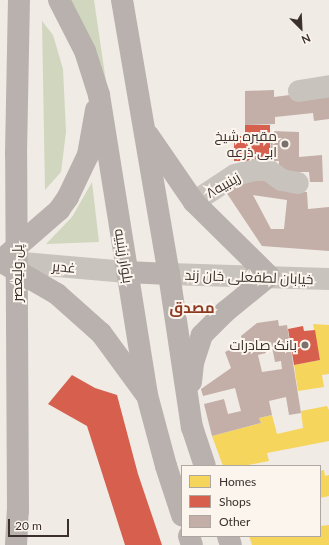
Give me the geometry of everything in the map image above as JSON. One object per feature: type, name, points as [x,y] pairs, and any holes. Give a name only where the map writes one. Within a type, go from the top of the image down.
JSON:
[{"type":"main road","name":"پل ولیعصر","points":[[16,545],[18,488],[16,154],[19,0]]},
{"type":"main road","name":"بلوار زینبیه","points":[[59,0],[85,51],[99,95],[147,395],[166,466],[181,512]]},
{"type":"main road","points":[[122,0],[143,127],[170,274],[192,427],[205,465]]},
{"type":"main road","points":[[99,95],[88,155],[68,197],[59,210],[0,261],[57,294],[101,333],[147,395]]},
{"type":"main road","points":[[143,127],[194,202],[269,276],[225,312],[202,335],[193,363],[189,408]]},
{"type":"main road","points":[[127,272],[170,274]]},
{"type":"street","points":[[299,90],[329,86]]},
{"type":"street","name":"زینبیه۸","points":[[194,202],[235,175],[255,170],[268,170],[282,180],[298,183]]},
{"type":"street","name":"غدیر","points":[[0,261],[127,272]]},
{"type":"street","name":"خیابان لطفعلی خان زند","points":[[170,274],[329,279]]},
{"type":"street","points":[[269,276],[329,288]]},
{"type":"green space","points":[[67,0],[94,0],[106,82]]},
{"type":"green space","points":[[42,21],[53,35],[63,69],[66,132],[61,172],[45,190]]},
{"type":"green space","points":[[92,182],[99,242],[46,244],[72,217]]},
{"type":"building: Homes","points":[[313,324],[329,325],[329,374],[322,375],[324,387],[298,391],[294,365],[320,360]]},
{"type":"building: Homes","points":[[327,406],[329,410],[329,441],[267,453],[269,461],[248,465],[223,465],[212,436],[261,423],[259,418],[272,415],[277,434],[303,428],[301,411]]},
{"type":"building: Homes","points":[[324,470],[325,476],[329,475],[329,496],[321,498],[321,471]]},
{"type":"building: Homes","points":[[329,525],[329,545],[252,545],[249,537],[321,537],[321,526]]},
{"type":"building: Shops","points":[[245,125],[270,125],[270,161],[234,161],[234,136],[245,136]]},
{"type":"building: Shops","points":[[303,326],[304,331],[315,330],[320,360],[294,365],[288,329]]},
{"type":"building: Shops","points":[[72,375],[95,388],[117,395],[138,474],[162,545],[125,545],[87,426],[48,404]]},
{"type":"building: Other","points":[[274,90],[274,97],[329,90],[329,119],[314,121],[313,113],[275,117],[275,124],[245,125],[245,91]]},
{"type":"building: Other","name":"مقبره شیخ ابی ذرعه","points":[[271,131],[299,132],[299,157],[322,155],[323,182],[310,182],[309,172],[279,172],[279,161],[270,161]]},
{"type":"building: Other","points":[[253,179],[269,180],[288,191],[307,192],[308,209],[329,207],[329,251],[262,246],[226,192]],"holes":[[[253,195],[287,200],[284,229],[271,229]]]},
{"type":"building: Other","points":[[278,320],[279,326],[287,325],[301,413],[289,415],[286,397],[269,401],[272,415],[259,418],[261,423],[212,436],[204,404],[224,399],[228,414],[241,411],[235,388],[203,396],[201,389],[231,368],[225,352],[243,343],[241,336],[257,323]],"holes":[[[271,342],[275,362],[281,361],[282,369],[262,372],[258,355],[266,353],[265,344]]]},
{"type":"place","name":"مقبره شیخ ابی ذرعه","points":[[285,144]]},
{"type":"place","name":"بانک صادرات","points":[[305,345]]},
{"type":"district","name":"مصدق","points":[[192,308]]}]
